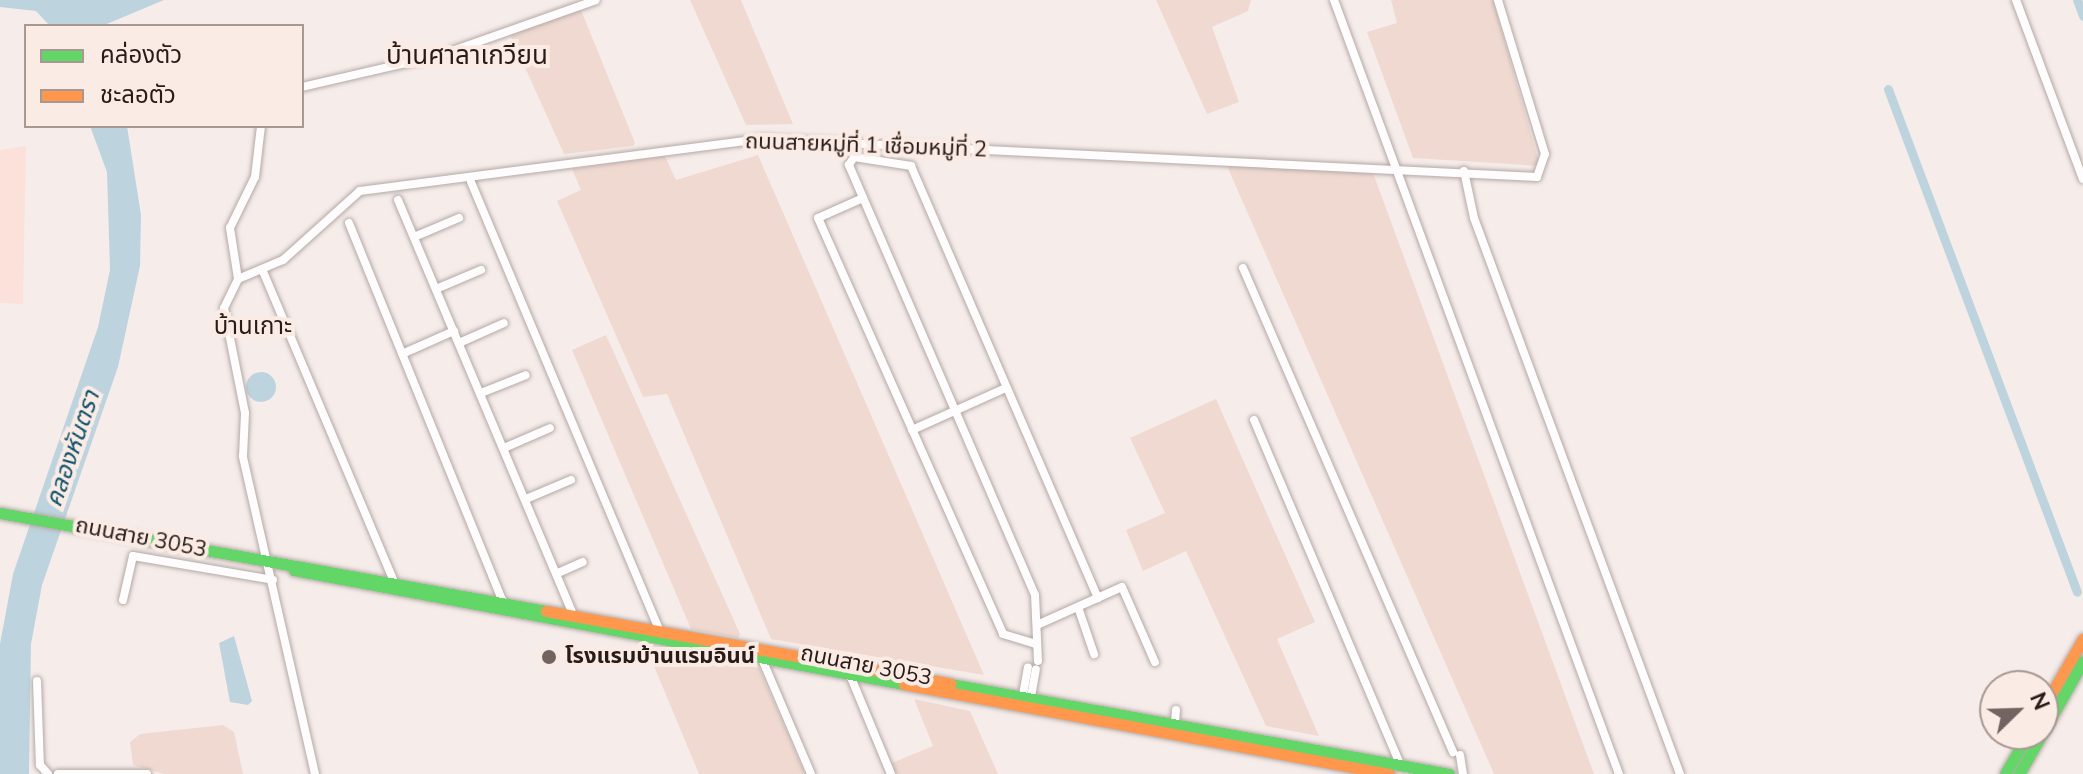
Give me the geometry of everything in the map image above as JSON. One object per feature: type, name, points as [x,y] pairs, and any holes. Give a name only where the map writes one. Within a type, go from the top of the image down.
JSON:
[{"type":"main road","name":"ถนนสาย 3053","points":[[0,513],[91,528],[506,613],[1389,774]]},
{"type":"main road","name":"ถนนสาย 3053","points":[[282,566],[393,579],[503,598],[1449,774]]},
{"type":"main road","points":[[2059,680],[2083,639]]},
{"type":"main road","points":[[2059,703],[2083,661]]},
{"type":"main road","points":[[1283,756],[1285,742]]},
{"type":"main road","points":[[2005,774],[2019,750]]},
{"type":"main road","points":[[2019,774],[2032,750]]},
{"type":"street","points":[[304,87],[415,63],[596,0]]},
{"type":"street","points":[[1334,0],[1397,164],[1619,774]]},
{"type":"street","name":"ถนนสายหมู่ที่ 1 เชื่อมหมู่ที่ 2","points":[[238,279],[262,269],[371,186],[725,143],[1397,164],[1537,177],[1543,170],[1545,154],[1498,0]]},
{"type":"street","points":[[2016,0],[2083,179]]},
{"type":"street","points":[[261,128],[255,177],[230,228],[238,279],[224,308],[266,563],[273,580],[315,774]]},
{"type":"street","points":[[1027,696],[1037,625],[1035,595],[958,409],[863,198],[850,160],[911,166],[1098,598]]},
{"type":"street","points":[[1464,171],[1474,218],[1680,774]]},
{"type":"street","points":[[471,182],[658,627]]},
{"type":"street","points":[[863,198],[818,218],[1003,634],[1035,647]]},
{"type":"street","points":[[398,200],[572,611]]},
{"type":"street","points":[[414,237],[459,218]]},
{"type":"street","points":[[349,223],[503,598],[506,613]]},
{"type":"street","points":[[1243,268],[1456,752],[1460,774]]},
{"type":"street","points":[[262,269],[393,579]]},
{"type":"street","points":[[436,289],[481,270]]},
{"type":"street","points":[[459,343],[504,323]]},
{"type":"street","points":[[402,354],[454,331]]},
{"type":"street","points":[[481,393],[526,375]]},
{"type":"street","points":[[912,430],[1006,388]]},
{"type":"street","points":[[1254,420],[1400,764]]},
{"type":"street","points":[[504,448],[550,428]]},
{"type":"street","points":[[526,499],[571,480]]},
{"type":"street","points":[[123,600],[133,556],[273,580]]},
{"type":"street","points":[[558,573],[583,562]]},
{"type":"street","points":[[1037,625],[1122,587],[1155,662]]},
{"type":"street","points":[[1078,607],[1094,654]]},
{"type":"street","points":[[762,659],[811,774]]},
{"type":"street","points":[[850,675],[891,774]]},
{"type":"street","points":[[37,681],[40,765],[48,774]]},
{"type":"street","points":[[1175,724],[1176,710]]},
{"type":"street","points":[[58,774],[147,774]]},
{"type":"shaded area","points":[[690,0],[741,0],[793,124],[746,125]]},
{"type":"shaded area","points":[[1156,0],[1251,0],[1248,11],[1212,27],[1239,102],[1207,114]]},
{"type":"shaded area","points":[[1391,0],[1493,0],[1540,166],[1413,158],[1367,32],[1397,23]]},
{"type":"shaded area","points":[[581,10],[635,143],[633,146],[564,154],[510,34]]},
{"type":"shaded area","points":[[26,146],[23,304],[0,303],[0,150]]},
{"type":"shaded area","points":[[758,155],[984,675],[771,639],[667,394],[643,397],[557,201],[581,190],[572,169],[665,156],[676,180]]},
{"type":"shaded area","points":[[1227,166],[1372,170],[1594,774],[1494,774]]},
{"type":"shaded area","points":[[606,335],[740,634],[738,638],[691,629],[572,350]]},
{"type":"shaded area","points":[[1216,399],[1315,622],[1277,639],[1319,736],[1266,726],[1186,551],[1143,571],[1126,530],[1165,513],[1130,438]]},
{"type":"shaded area","points":[[646,647],[759,668],[805,774],[699,774]]},
{"type":"shaded area","points":[[914,699],[970,711],[998,774],[896,774],[892,763],[933,746]]},
{"type":"shaded area","points":[[223,725],[234,732],[243,774],[164,774],[133,765],[130,742],[140,734]]},
{"type":"water","points":[[0,0],[164,0],[107,24],[48,24],[36,11],[0,7]]},
{"type":"water","name":"คลองหันตรา","points":[[91,128],[127,128],[141,215],[140,266],[118,367],[42,585],[31,644],[29,774],[0,774],[0,644],[13,574],[98,327],[110,270],[107,172]]},
{"type":"water","points":[[261,372],[271,377],[276,387],[271,397],[261,402],[251,397],[246,387],[251,377]]},
{"type":"water","points":[[234,636],[252,701],[248,705],[230,702],[219,643]]},
{"type":"waterway","points":[[2077,0],[2083,16]]},
{"type":"waterway","points":[[1888,89],[2077,592]]},
{"type":"traffic: fast","points":[[0,513],[546,611]]},
{"type":"traffic: fast","points":[[294,570],[904,684]]},
{"type":"traffic: fast","points":[[2059,704],[2083,661]]},
{"type":"traffic: fast","points":[[950,684],[1449,774]]},
{"type":"traffic: fast","points":[[2005,774],[2019,750]]},
{"type":"traffic: fast","points":[[2019,774],[2033,750]]},
{"type":"traffic: slow","points":[[546,611],[950,684]]},
{"type":"traffic: slow","points":[[2059,680],[2083,639]]},
{"type":"traffic: slow","points":[[904,684],[1389,774]]},
{"type":"place","name":"โรงแรมบ้านแรมอินน์","points":[[549,657]]},
{"type":"district","name":"บ้านศาลาเกวียน","points":[[467,56]]},
{"type":"district","name":"บ้านเกาะ","points":[[253,327]]}]
